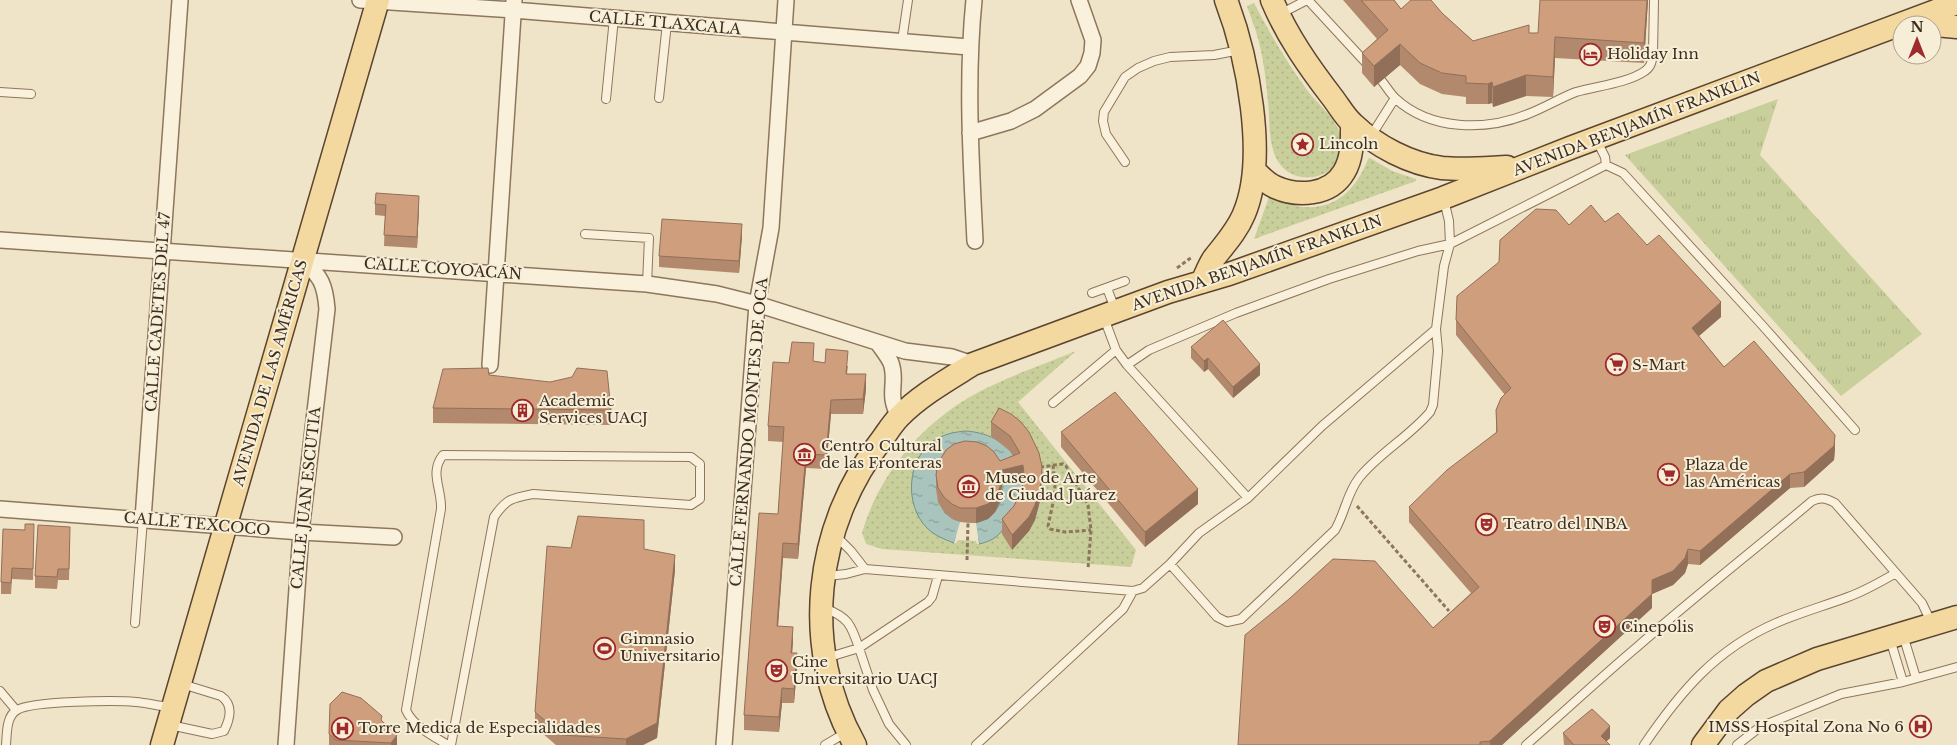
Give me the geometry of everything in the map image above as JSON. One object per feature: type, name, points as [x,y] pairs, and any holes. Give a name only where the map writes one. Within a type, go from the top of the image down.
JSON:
[{"type":"main road","name":"AVENIDA DE LAS AMÉRICAS","points":[[167,726],[181,684],[225,526],[304,260],[372,0]]},
{"type":"main road","points":[[1202,282],[1213,260],[1228,242],[1244,214],[1250,195],[1254,170],[1251,102],[1242,49],[1226,0]]},
{"type":"main road","name":"AVENIDA BENJAMÍN FRANKLIN","points":[[1923,15],[1957,2]]},
{"type":"main road","points":[[1275,7],[1305,62],[1352,123],[1370,138],[1392,151],[1415,161],[1440,168],[1466,169],[1524,166]]},
{"type":"main road","points":[[1942,26],[1957,27]]},
{"type":"main road","name":"AVENIDA BENJAMÍN FRANKLIN","points":[[852,739],[833,696],[824,658],[820,607],[823,576],[833,532],[845,499],[858,473],[874,449],[900,416],[942,384],[973,364],[1109,314],[1229,274],[1443,198],[1892,27]]},
{"type":"main road","points":[[1254,170],[1263,180],[1274,187],[1290,193],[1306,194],[1324,190],[1335,183],[1344,173],[1352,148],[1352,123]]},
{"type":"main road","points":[[1703,745],[1729,710],[1766,681],[1817,659],[1957,617]]},
{"type":"street","name":"CALLE CADETES DEL 47","points":[[143,519],[180,0]]},
{"type":"street","name":"CALLE TLAXCALA","points":[[372,0],[514,5],[667,23],[969,47]]},
{"type":"street","name":"CALLE FERNANDO MONTES DE OCA","points":[[724,745],[757,304],[771,228],[786,0]]},
{"type":"street","points":[[974,0],[969,47],[970,133],[975,241]]},
{"type":"street","points":[[970,133],[1011,121],[1035,109],[1080,76],[1088,66],[1093,40],[1079,0]]},
{"type":"street","points":[[490,365],[514,5]]},
{"type":"street","name":"CALLE COYOACÁN","points":[[0,240],[495,272],[647,284],[717,294],[757,304],[905,351],[952,357],[973,364]]},
{"type":"street","name":"CALLE JUAN ESCUTIA","points":[[286,745],[301,532],[327,309],[326,296],[320,277],[304,260]]},
{"type":"street","points":[[878,343],[890,362],[892,370],[892,403],[900,416]]},
{"type":"street","name":"CALLE TEXCOCO","points":[[0,509],[301,532],[394,537]]},
{"type":"lane","points":[[902,41],[908,0]]},
{"type":"lane","points":[[1275,7],[1308,0],[1370,66]]},
{"type":"lane","points":[[1381,80],[1395,98],[1410,109],[1426,118],[1446,123],[1486,125],[1527,115],[1574,93],[1635,76],[1647,70],[1652,62],[1654,0]]},
{"type":"lane","points":[[606,99],[614,18]]},
{"type":"lane","points":[[659,98],[667,23]]},
{"type":"lane","points":[[1126,162],[1106,134],[1103,122],[1104,112],[1125,77],[1154,60],[1170,57],[1214,55],[1242,49]]},
{"type":"lane","points":[[0,92],[31,94]]},
{"type":"lane","points":[[1370,138],[1395,98]]},
{"type":"lane","points":[[1596,139],[1605,157],[1606,165]]},
{"type":"lane","points":[[1127,365],[1149,350],[1236,313],[1329,279],[1418,251],[1450,244],[1606,165]]},
{"type":"lane","points":[[1606,165],[1623,173],[1855,430]]},
{"type":"lane","points":[[1170,564],[1217,617],[1227,622],[1241,619],[1335,530],[1341,520],[1348,496],[1360,476],[1430,412],[1438,351],[1436,330],[1444,266],[1450,244],[1450,221],[1443,198]]},
{"type":"lane","points":[[585,234],[649,238],[647,284]]},
{"type":"lane","points":[[1092,293],[1126,281]]},
{"type":"lane","points":[[1107,288],[1109,314],[1116,350],[1127,365],[1248,498]]},
{"type":"lane","points":[[823,576],[846,574],[865,569],[1133,591],[1143,588],[1170,564],[1199,532],[1248,498],[1322,426],[1436,330]]},
{"type":"lane","points":[[1053,403],[1116,350]]},
{"type":"lane","points":[[443,455],[691,457],[700,464],[700,499],[691,505],[533,494],[512,498],[503,504],[494,517],[449,745],[421,728],[409,717],[406,710],[441,508],[442,496],[436,480],[436,464],[443,455]]},
{"type":"lane","points":[[1528,744],[1643,641],[1812,501],[1820,498],[1828,498],[1835,503],[1922,604],[1932,624]]},
{"type":"lane","name":"CALLE CADETES DEL 47","points":[[135,624],[143,519]]},
{"type":"lane","points":[[833,532],[865,569]]},
{"type":"lane","points":[[1644,745],[1681,693],[1714,661],[1734,645],[1777,622],[1850,597],[1896,573]]},
{"type":"lane","points":[[824,658],[859,648],[928,602],[932,597],[938,576]]},
{"type":"lane","points":[[976,745],[1123,609],[1133,591]]},
{"type":"lane","points":[[820,607],[841,614],[853,630],[873,690],[889,724],[906,745]]},
{"type":"lane","points":[[1896,635],[1916,678]]},
{"type":"lane","points":[[1896,635],[1904,682]]},
{"type":"lane","points":[[1737,745],[1760,727],[1841,694],[1904,682],[1957,667]]},
{"type":"lane","points":[[6,745],[10,718],[16,710],[47,703],[136,702],[167,726],[212,734],[224,731],[228,724],[230,707],[226,699],[181,684]]},
{"type":"lane","points":[[0,691],[16,710]]},
{"type":"lane","points":[[825,745],[852,739]]},
{"type":"path","points":[[1176,270],[1196,253]]},
{"type":"path","points":[[1039,467],[1063,464],[1070,470],[1088,505],[1091,530],[1088,569]]},
{"type":"path","points":[[1053,465],[1054,498],[1048,526],[1050,529],[1065,532],[1091,530]]},
{"type":"path","points":[[1348,496],[1450,611]]},
{"type":"path","points":[[967,560],[968,523]]},
{"type":"green space","points":[[1254,3],[1307,90],[1336,125],[1342,145],[1341,155],[1337,163],[1323,174],[1313,177],[1294,175],[1278,162],[1273,151],[1270,138],[1265,72],[1258,38],[1247,6]]},
{"type":"green space","points":[[1778,99],[1760,155],[1922,334],[1841,396],[1625,155]]},
{"type":"green space","points":[[1370,158],[1392,171],[1416,179],[1416,181],[1254,239],[1269,197],[1296,206],[1321,206],[1331,203],[1341,197],[1357,181]]},
{"type":"green space","points":[[1076,351],[1018,402],[1136,550],[1131,567],[882,549],[866,544],[862,533],[878,492],[902,456],[933,424],[950,410],[981,391],[1008,378]]},
{"type":"water","points":[[966,431],[992,437],[1006,446],[1020,468],[1024,482],[1021,498],[1002,530],[991,540],[979,544],[978,538],[956,537],[954,543],[933,533],[920,518],[912,495],[914,471],[924,449],[941,437]],"holes":[[[1002,485],[998,507],[992,515],[974,523],[954,519],[944,512]]]},
{"type":"pier","points":[[960,522],[976,523],[979,544],[976,541],[958,540],[954,543]]},
{"type":"building","points":[[1361,0],[1394,0],[1401,9],[1411,0],[1431,0],[1442,13],[1473,41],[1529,25],[1529,33],[1538,33],[1540,0],[1647,0],[1644,43],[1555,37],[1553,77],[1526,75],[1493,87],[1492,82],[1488,84],[1466,83],[1466,76],[1442,73],[1420,63],[1400,44],[1374,66],[1362,53],[1388,30]]},
{"type":"building","points":[[376,193],[419,196],[417,237],[384,235],[386,205],[375,204]]},
{"type":"building","name":"Plaza de las Américas","points":[[1591,205],[1605,222],[1618,213],[1647,245],[1659,235],[1721,302],[1692,328],[1724,367],[1754,341],[1835,435],[1834,446],[1804,472],[1790,474],[1700,551],[1688,549],[1685,558],[1673,571],[1652,580],[1652,594],[1490,741],[1480,742],[1480,745],[1238,745],[1245,635],[1289,599],[1333,559],[1375,561],[1433,628],[1479,587],[1409,507],[1447,470],[1497,432],[1496,410],[1501,398],[1511,388],[1456,320],[1457,296],[1499,262],[1500,240],[1536,209],[1556,210],[1569,225]]},
{"type":"building","points":[[662,219],[742,224],[739,261],[659,256]]},
{"type":"building","points":[[1223,320],[1260,364],[1233,387],[1208,358],[1204,361],[1191,347]]},
{"type":"building","points":[[792,342],[814,343],[813,361],[825,363],[826,349],[848,351],[846,374],[866,374],[863,399],[831,400],[826,455],[806,454],[798,544],[783,543],[777,626],[793,627],[791,653],[797,653],[794,689],[782,688],[779,717],[744,715],[759,513],[778,514],[784,427],[768,426],[773,362],[789,363]]},
{"type":"building","points":[[488,368],[489,375],[550,382],[572,377],[577,368],[607,371],[611,410],[433,408],[443,369]]},
{"type":"building","points":[[1115,392],[1198,489],[1145,532],[1061,432]]},
{"type":"building","name":"Museo de Arte de Ciudad Juárez","points":[[999,408],[1020,421],[1029,432],[1039,453],[1042,467],[1041,483],[1035,505],[1029,517],[1012,535],[1002,519],[1014,506],[1022,489],[1023,465],[1002,470],[1000,487],[995,497],[988,504],[976,508],[960,508],[952,504],[938,488],[936,475],[938,463],[946,450],[954,444],[965,441],[977,442],[987,446],[1000,461],[1020,453],[1010,436],[991,422]]},
{"type":"building","name":"Gimnasio Universitario","points":[[578,516],[644,520],[644,549],[675,555],[657,723],[626,739],[562,735],[535,712],[547,546],[571,548]]},
{"type":"building","points":[[25,524],[34,524],[33,569],[12,568],[11,583],[1,582],[3,529],[25,530]]},
{"type":"building","points":[[38,525],[70,527],[69,569],[58,569],[57,577],[35,576]]},
{"type":"building","points":[[342,692],[361,698],[382,716],[381,720],[397,735],[391,743],[336,740],[329,734],[330,704]]},
{"type":"building","points":[[1592,709],[1610,726],[1601,736],[1610,745],[1574,745],[1563,733]]},
{"type":"place","name":"Holiday Inn","points":[[1591,54]]},
{"type":"place","name":"Lincoln","points":[[1303,144]]},
{"type":"place","name":"S-Mart","points":[[1616,365]]},
{"type":"place","name":"Academic Services UACJ","points":[[523,410]]},
{"type":"place","name":"Centro Cultural de las Fronteras","points":[[805,455]]},
{"type":"place","name":"Plaza de las Américas","points":[[1669,474]]},
{"type":"place","name":"Museo de Arte de Ciudad Juárez","points":[[969,487]]},
{"type":"place","name":"Teatro del INBA","points":[[1487,524]]},
{"type":"place","name":"Cinepolis","points":[[1605,627]]},
{"type":"place","name":"Gimnasio Universitario","points":[[604,648]]},
{"type":"place","name":"Cine Universitario UACJ","points":[[776,671]]},
{"type":"place","name":"IMSS Hospital Zona No 6","points":[[1920,727]]},
{"type":"place","name":"Torre Medica de Especialidades","points":[[342,728]]}]
